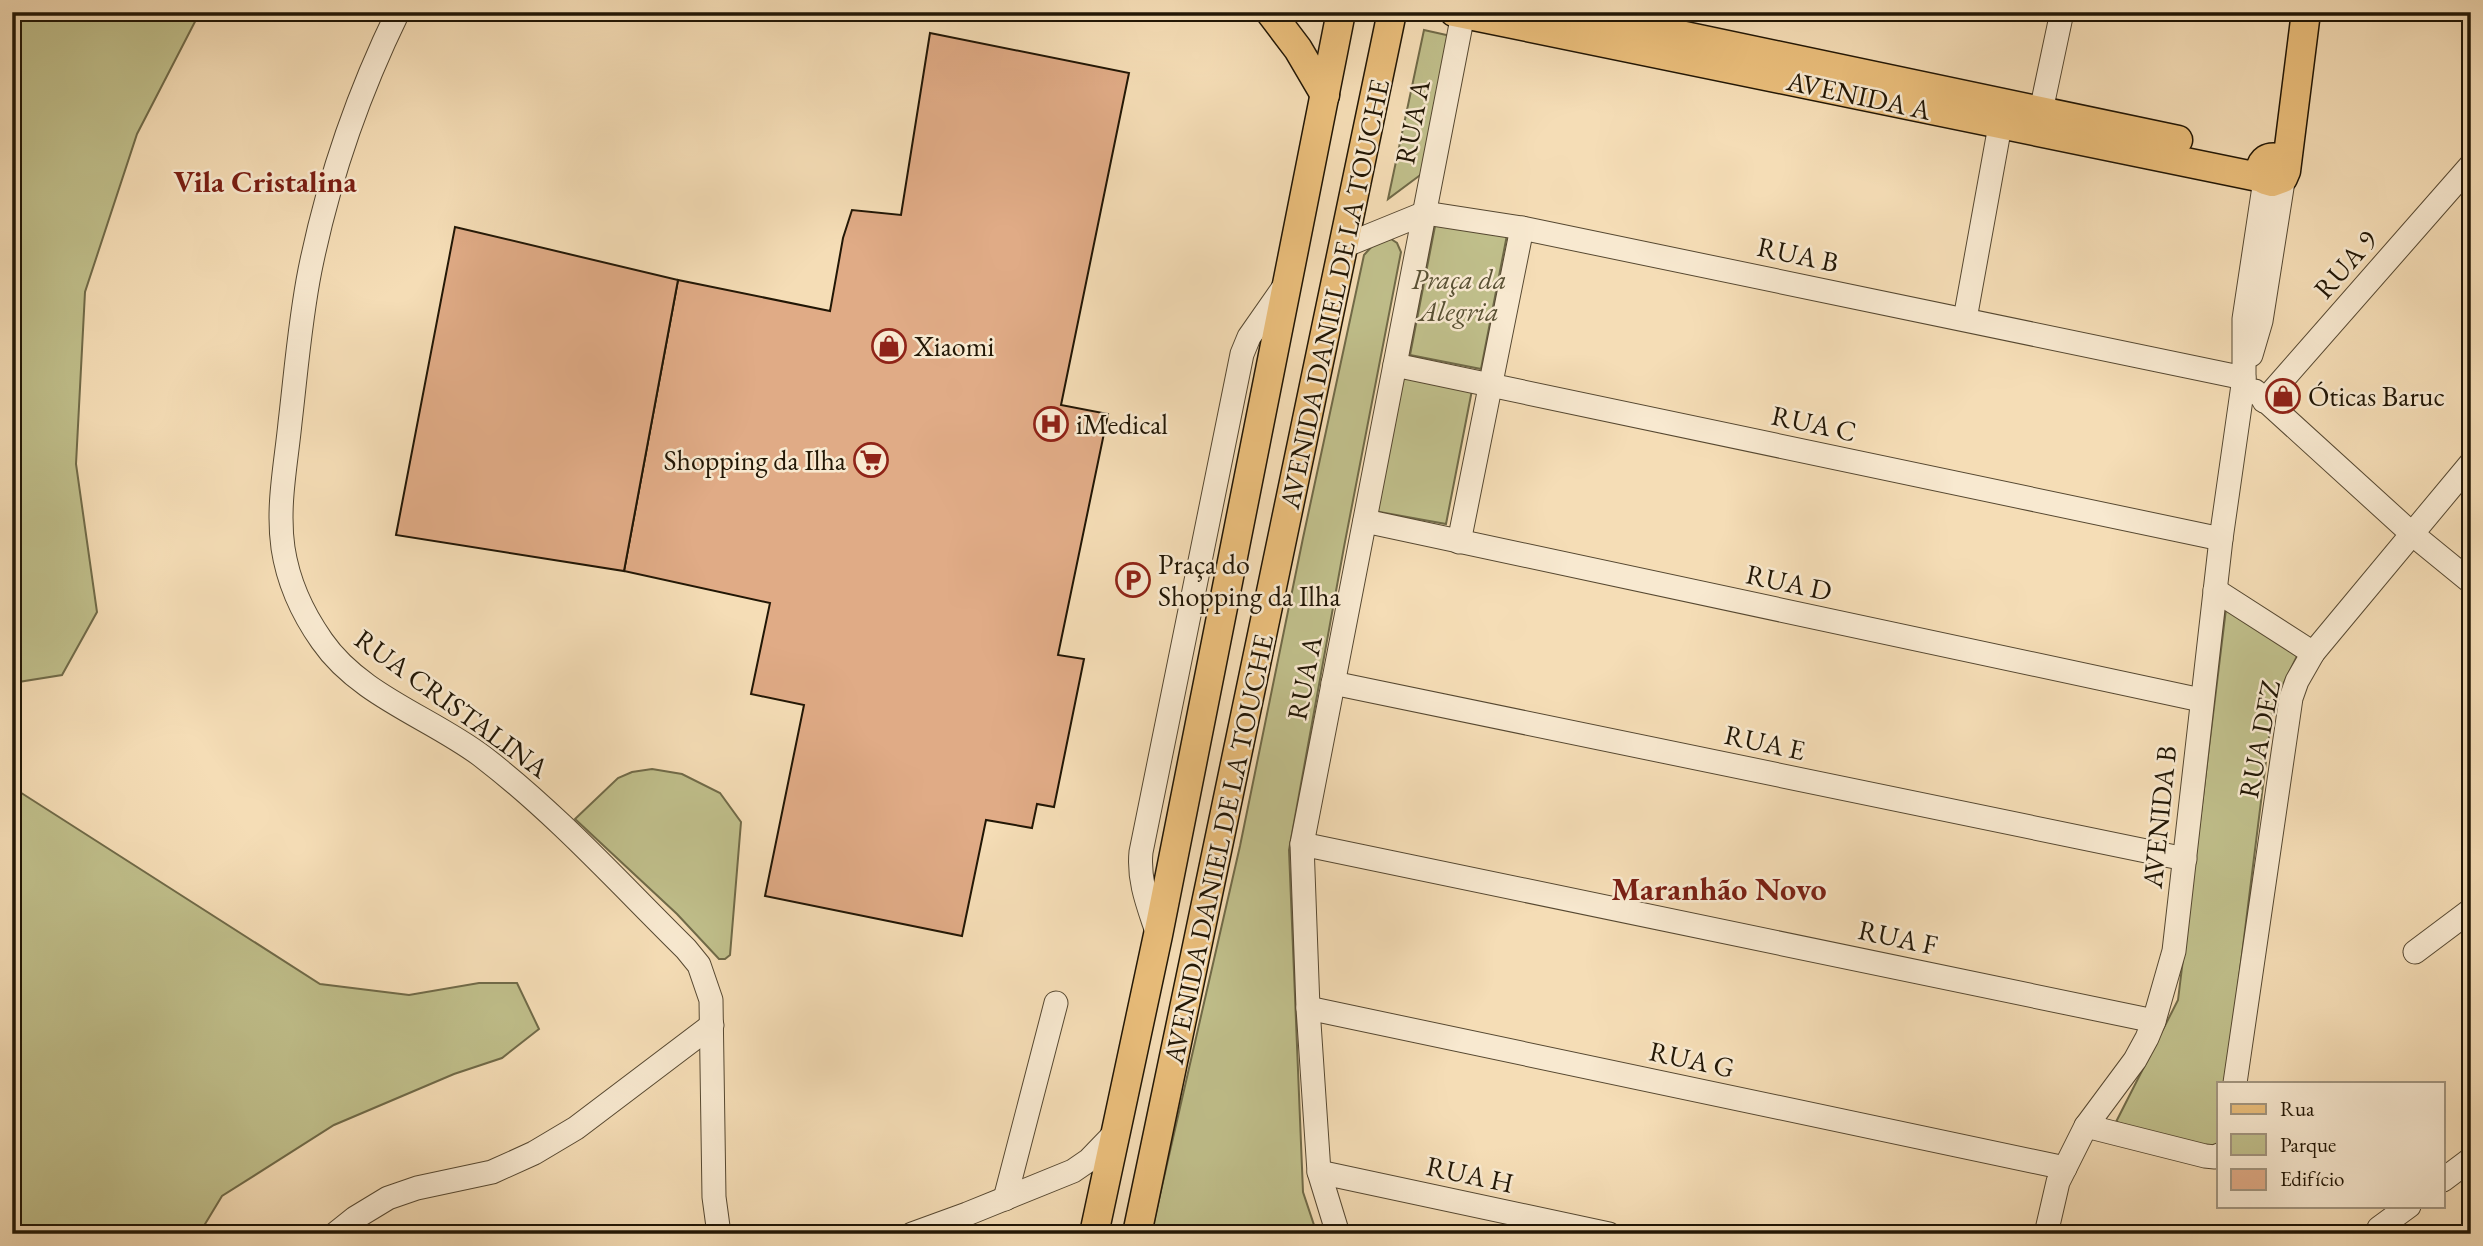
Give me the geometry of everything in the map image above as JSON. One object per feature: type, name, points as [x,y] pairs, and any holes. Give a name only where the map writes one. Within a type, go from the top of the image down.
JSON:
[{"type":"main road","points":[[1270,12],[1298,49],[1325,95]]},
{"type":"main road","name":"AVENIDA DANIEL DE LA TOUCHE","points":[[1094,1234],[1158,935],[1341,12]]},
{"type":"main road","name":"AVENIDA DANIEL DE LA TOUCHE","points":[[1137,1234],[1392,12]]},
{"type":"main road","name":"AVENIDA A","points":[[1571,12],[2002,114],[2272,169]]},
{"type":"main road","points":[[2272,169],[2289,12]]},
{"type":"main road","points":[[2272,169],[2306,12]]},
{"type":"main road","name":"AVENIDA A","points":[[1459,13],[1662,33]]},
{"type":"street","name":"RUA CRISTALINA","points":[[398,12],[345,140],[328,191],[310,273],[299,344],[281,513],[283,547],[290,580],[304,611],[323,642],[343,665],[376,690],[481,755],[518,786],[686,949],[699,965],[711,1000],[714,1197],[719,1234]]},
{"type":"street","points":[[2039,122],[2062,12]]},
{"type":"street","name":"RUA A","points":[[1338,1234],[1319,1172],[1301,844],[1425,213],[1459,13]]},
{"type":"street","points":[[1965,319],[2002,114]]},
{"type":"street","name":"RUA 9","points":[[2264,401],[2471,165]]},
{"type":"street","name":"AVENIDA B","points":[[2046,1234],[2058,1182],[2064,1168],[2086,1126],[2135,1060],[2154,1021],[2174,951],[2201,700],[2244,378],[2244,319],[2272,169]]},
{"type":"street","points":[[1344,246],[1425,213]]},
{"type":"street","name":"RUA B","points":[[1425,213],[1522,228],[2244,378]]},
{"type":"street","points":[[1459,542],[1522,228]]},
{"type":"street","name":"RUA C","points":[[1395,365],[2221,539]]},
{"type":"street","points":[[2244,378],[2264,401],[2410,533],[2471,582]]},
{"type":"street","name":"RUA DEZ","points":[[2235,1082],[2291,698],[2297,681],[2313,653],[2410,533],[2471,463]]},
{"type":"street","name":"RUA D","points":[[1365,520],[2201,700]]},
{"type":"street","points":[[2215,590],[2313,653]]},
{"type":"street","name":"RUA E","points":[[1333,683],[2186,859]]},
{"type":"street","name":"RUA F","points":[[1301,844],[2154,1021]]},
{"type":"street","points":[[2415,952],[2471,910]]},
{"type":"street","points":[[1005,1199],[1056,1003]]},
{"type":"street","name":"RUA G","points":[[1308,1008],[2064,1168]]},
{"type":"street","points":[[335,1234],[387,1198],[417,1188],[492,1172],[534,1153],[576,1128],[712,1025]]},
{"type":"street","points":[[2086,1126],[2205,1156],[2217,1156]]},
{"type":"street","points":[[912,1234],[1073,1171],[1089,1160],[1116,1132]]},
{"type":"street","points":[[2444,1179],[2471,1159]]},
{"type":"street","name":"RUA H","points":[[1319,1172],[1609,1234]]},
{"type":"street","points":[[2379,1228],[2406,1208]]},
{"type":"green space","points":[[12,12],[200,12],[137,134],[85,292],[76,464],[97,612],[62,675],[12,683]]},
{"type":"green space","points":[[1424,30],[1451,36],[1423,173],[1388,199]]},
{"type":"green space","name":"Praça da Alegria","points":[[1436,221],[1507,235],[1481,369],[1410,355]]},
{"type":"green space","points":[[1391,239],[1397,243],[1401,252],[1289,850],[1303,1192],[1317,1234],[1151,1234],[1240,846],[1364,255],[1374,244]]},
{"type":"green space","points":[[1400,377],[1472,390],[1446,524],[1374,511]]},
{"type":"green space","points":[[2226,609],[2298,654],[2273,705],[2226,1082],[2217,1082],[2217,1153],[2116,1122],[2178,1000]]},
{"type":"green space","points":[[652,769],[682,774],[720,793],[741,822],[730,955],[725,959],[719,959],[677,914],[575,819],[618,778],[632,772]]},
{"type":"green space","points":[[12,787],[320,984],[409,995],[479,983],[517,983],[539,1029],[502,1058],[454,1074],[334,1125],[222,1196],[199,1234],[12,1234]]},
{"type":"building","name":"Shopping da Ilha","points":[[930,33],[1129,73],[1061,405],[1108,414],[1058,655],[1084,659],[1054,807],[1037,804],[1032,828],[986,820],[962,936],[765,896],[804,705],[751,694],[770,603],[624,571],[678,280],[830,311],[843,238],[852,210],[901,215]]},
{"type":"building","points":[[455,227],[678,280],[624,571],[396,535]]},
{"type":"place","name":"Xiaomi","points":[[889,346]]},
{"type":"place","name":"Óticas Baruc","points":[[2283,396]]},
{"type":"place","name":"iMedical","points":[[1051,424]]},
{"type":"place","name":"Shopping da Ilha","points":[[871,460]]},
{"type":"place","name":"Praça do Shopping da Ilha","points":[[1133,580]]},
{"type":"district","name":"Vila Cristalina","points":[[265,181]]},
{"type":"district","name":"Maranhão Novo","points":[[1719,889]]}]
